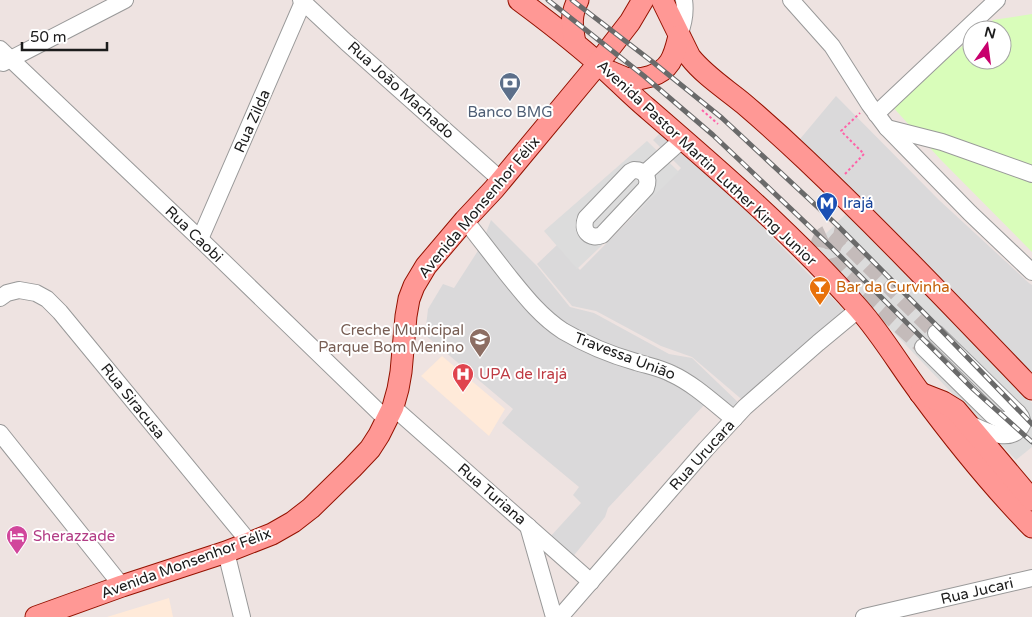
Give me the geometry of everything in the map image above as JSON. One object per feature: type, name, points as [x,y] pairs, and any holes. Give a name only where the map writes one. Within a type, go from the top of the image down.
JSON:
[{"type":"main road","name":"Avenida Pastor Martin Luther King Junior","points":[[518,0],[602,66],[782,229],[819,257],[962,447],[1032,527]]},
{"type":"main road","points":[[575,43],[572,24],[573,11],[578,0]]},
{"type":"main road","name":"Avenida Monsenhor Félix","points":[[38,617],[122,586],[226,552],[272,534],[293,522],[311,508],[352,468],[370,449],[390,414],[402,372],[409,299],[426,266],[602,66],[643,0]]},
{"type":"main road","points":[[662,0],[695,64],[745,105],[805,159],[1032,389]]},
{"type":"main road","points":[[602,66],[625,78],[643,79],[651,76],[669,64],[675,52],[679,36]]},
{"type":"main road","points":[[920,393],[950,405],[1028,491]]},
{"type":"street","points":[[3,58],[125,0]]},
{"type":"street","points":[[679,36],[685,14],[684,0]]},
{"type":"street","points":[[791,0],[832,46],[887,128],[970,213],[1032,272]]},
{"type":"street","points":[[873,109],[997,0]]},
{"type":"street","name":"Rua João Machado","points":[[302,1],[501,180]]},
{"type":"street","name":"Rua Zilda","points":[[200,239],[302,1]]},
{"type":"street","name":"Rua Caobi","points":[[3,58],[390,414]]},
{"type":"street","points":[[887,128],[942,142],[1032,174]]},
{"type":"street","points":[[645,174],[682,139]]},
{"type":"street","name":"Travessa União","points":[[465,220],[528,300],[542,315],[562,330],[598,348],[623,358],[661,369],[680,378],[734,419]]},
{"type":"street","name":"Rua Siracusa","points":[[0,298],[7,292],[19,290],[36,293],[47,299],[66,319],[250,543]]},
{"type":"street","name":"Rua Urucara","points":[[560,617],[706,449],[745,407],[858,309]]},
{"type":"street","points":[[936,333],[1023,420],[1022,426],[1009,435],[987,432],[968,423]]},
{"type":"street","points":[[923,347],[992,415],[1005,421],[1018,413]]},
{"type":"street","name":"Rua Turiana","points":[[390,414],[528,526],[591,582]]},
{"type":"street","points":[[0,433],[122,586]]},
{"type":"street","points":[[528,526],[554,617]]},
{"type":"street","points":[[226,552],[242,617]]},
{"type":"street","name":"Rua Jucari","points":[[864,617],[1032,578]]},
{"type":"path","points":[[836,189],[839,180],[864,154],[842,131],[873,109]]},
{"type":"path","points":[[702,110],[718,124]]},
{"type":"shaded area","points":[[836,96],[939,200],[1032,285],[1032,375],[800,139]]},
{"type":"shaded area","points":[[662,131],[709,173],[846,312],[746,403],[692,357],[661,346],[596,311],[572,306],[537,264],[557,245],[580,270],[681,168],[653,140]]},
{"type":"shaded area","points":[[647,141],[679,172],[577,269],[544,231]]},
{"type":"shaded area","points":[[848,212],[1032,403],[1032,447],[1016,460],[812,247]]},
{"type":"shaded area","points":[[491,220],[537,266],[570,307],[594,313],[669,354],[692,358],[742,406],[728,422],[706,403],[608,508],[605,517],[571,559],[550,537],[581,503],[573,495],[579,487],[502,423],[513,409],[425,335],[428,309],[443,284],[454,288],[481,246]]},
{"type":"shaded area","name":"UPA de Irajá","points":[[442,356],[505,409],[489,436],[421,376]]},
{"type":"shaded area","points":[[169,598],[173,617],[107,617]]},
{"type":"green space","points":[[1032,14],[1032,252],[941,160],[891,105],[962,46],[962,70],[1012,70],[1012,20],[993,20]]},
{"type":"tunnel","points":[[818,247],[820,239],[824,234],[837,234],[936,333]]},
{"type":"tunnel","points":[[841,237],[834,245],[832,251],[834,261],[839,268],[923,347]]},
{"type":"railway","points":[[548,0],[644,76],[713,135],[829,245],[973,389],[1032,442]]},
{"type":"railway","points":[[572,0],[722,118],[838,226],[1032,424]]},
{"type":"place","name":"Banco BMG","points":[[510,102]]},
{"type":"place","name":"Irajá","points":[[827,222]]},
{"type":"place","name":"Bar da Curvinha","points":[[820,306]]},
{"type":"place","name":"Creche Municipal Parque Bom Menino","points":[[480,358]]},
{"type":"place","name":"UPA de Irajá","points":[[463,393]]},
{"type":"place","name":"Sherazzade","points":[[17,555]]}]
